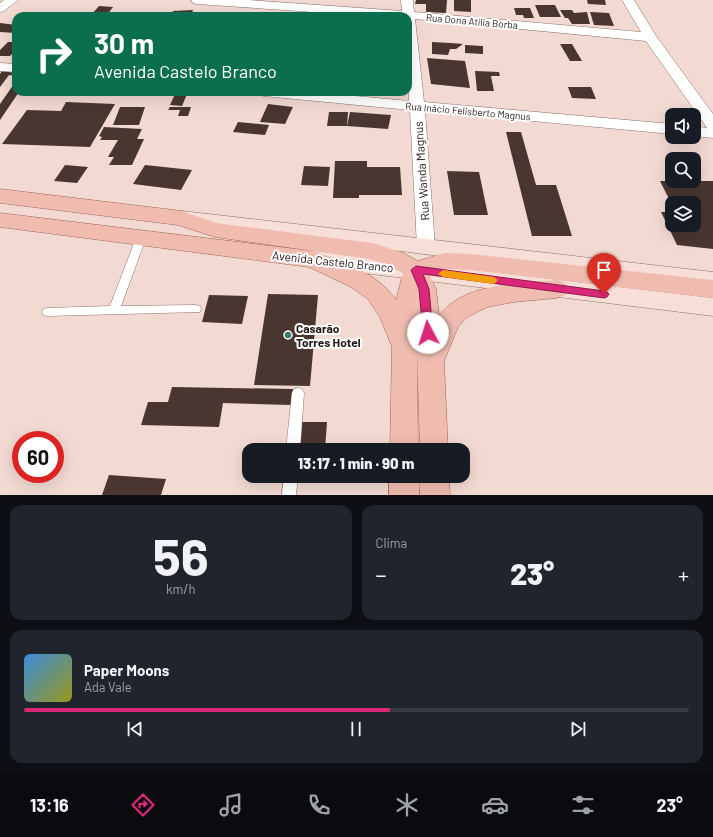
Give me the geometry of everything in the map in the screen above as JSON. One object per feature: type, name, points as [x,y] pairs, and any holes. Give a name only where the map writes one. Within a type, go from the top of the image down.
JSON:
[{"type":"main road","name":"Avenida Castelo Branco","points":[[0,196],[713,281]]},
{"type":"main road","points":[[182,218],[193,224],[215,230],[372,251],[394,258],[416,270],[424,289],[431,362],[434,443]]},
{"type":"main road","name":"Avenida Castelo Branco","points":[[0,220],[713,307]]},
{"type":"main road","points":[[312,259],[351,275],[384,301],[404,345]]},
{"type":"main road","points":[[404,443],[404,345],[408,292],[410,282],[416,270],[445,261],[470,262],[713,289]]},
{"type":"main road","points":[[431,362],[448,321],[456,312],[466,305],[488,297],[557,289]]},
{"type":"main road","points":[[404,483],[404,495]]},
{"type":"main road","points":[[434,483],[435,495]]},
{"type":"street","points":[[0,8],[12,0]]},
{"type":"street","name":"Rua Dona Atília Borba","points":[[197,0],[408,8],[650,37]]},
{"type":"street","points":[[628,0],[650,37],[713,124]]},
{"type":"street","name":"Rua Wanda Magnus","points":[[412,52],[426,247]]},
{"type":"street","points":[[0,67],[12,68]]},
{"type":"street","name":"Rua Inácio Felisberto Magnus","points":[[305,96],[665,128]]},
{"type":"street","points":[[701,132],[713,133]]},
{"type":"lane","points":[[114,311],[141,238]]},
{"type":"lane","points":[[47,312],[196,309]]},
{"type":"lane","points":[[294,443],[298,393]]},
{"type":"lane","points":[[289,495],[290,483]]},
{"type":"building","points":[[416,0],[447,0],[446,13],[426,12],[426,4],[415,4]]},
{"type":"building","points":[[454,0],[471,0],[471,12],[454,11]]},
{"type":"building","points":[[587,0],[605,0],[606,5],[588,4]]},
{"type":"building","points":[[535,5],[555,5],[561,17],[540,17]]},
{"type":"building","points":[[99,6],[113,7],[109,12],[94,12]]},
{"type":"building","points":[[514,8],[530,8],[534,18],[524,18],[523,15],[516,15]]},
{"type":"building","points":[[193,10],[192,12],[173,11]]},
{"type":"building","points":[[560,10],[572,10],[574,13],[587,12],[590,24],[572,24],[568,18],[565,18]]},
{"type":"building","points":[[590,12],[609,13],[614,26],[594,25]]},
{"type":"building","points":[[0,23],[12,24],[12,33],[0,32]]},
{"type":"building","points":[[8,42],[12,42],[12,54],[10,56],[0,56],[0,50]]},
{"type":"building","points":[[432,42],[463,44],[456,49],[450,49],[448,55],[432,54]]},
{"type":"building","points":[[560,44],[572,44],[582,61],[570,61]]},
{"type":"building","points":[[465,45],[483,46],[483,54],[465,53]]},
{"type":"building","points":[[427,58],[465,61],[470,88],[431,84]]},
{"type":"building","points":[[2,71],[12,72],[12,75],[9,75],[0,87],[0,74]]},
{"type":"building","points":[[475,71],[499,72],[500,76],[491,76],[494,91],[477,91]]},
{"type":"building","points":[[12,87],[12,96],[16,96],[0,120],[0,104]]},
{"type":"building","points":[[568,87],[591,87],[596,99],[572,98]]},
{"type":"building","points":[[174,96],[186,96],[182,106],[170,105]]},
{"type":"building","points":[[66,102],[115,104],[90,147],[2,144],[27,110],[61,111]]},
{"type":"building","points":[[268,104],[293,107],[285,124],[260,122]]},
{"type":"building","points":[[120,107],[145,107],[139,125],[113,125]]},
{"type":"building","points":[[170,107],[191,107],[188,116],[178,116],[180,110],[168,110]]},
{"type":"building","points":[[329,112],[348,112],[347,126],[327,126]]},
{"type":"building","points":[[350,112],[391,115],[388,129],[347,126]]},
{"type":"building","points":[[238,122],[269,125],[265,135],[233,132]]},
{"type":"building","points":[[104,127],[142,129],[137,139],[144,139],[132,165],[109,165],[114,157],[108,157],[118,140],[100,140],[102,137],[99,136]]},
{"type":"building","points":[[506,132],[521,132],[536,185],[556,185],[572,236],[532,236]]},
{"type":"building","points":[[335,161],[367,161],[367,167],[400,167],[402,195],[359,195],[359,198],[333,198]]},
{"type":"building","points":[[65,165],[88,167],[77,183],[54,181]]},
{"type":"building","points":[[145,165],[192,170],[181,190],[133,184]]},
{"type":"building","points":[[304,166],[330,167],[328,186],[301,185]]},
{"type":"building","points":[[447,171],[479,172],[488,215],[454,215]]},
{"type":"building","points":[[660,181],[665,181],[665,188],[701,188],[701,181],[713,181],[713,249],[677,245],[671,232],[701,232],[701,196],[668,196]]},
{"type":"building","points":[[661,212],[665,212],[665,220]]},
{"type":"building","points":[[268,294],[318,295],[310,386],[254,385]]},
{"type":"building","points":[[209,295],[248,296],[242,324],[202,322]]},
{"type":"building","points":[[172,387],[293,389],[291,405],[223,403],[219,427],[141,425],[148,402],[168,402]]},
{"type":"building","points":[[300,422],[327,422],[325,443],[298,443]]},
{"type":"building","points":[[109,475],[166,479],[161,495],[102,495]]},
{"type":"slow traffic","points":[[443,274],[494,280]]},
{"type":"place","name":"Casarão Torres Hotel","points":[[288,335]]},
{"type":"route","points":[[428,333],[424,289],[416,270],[604,294]]}]
